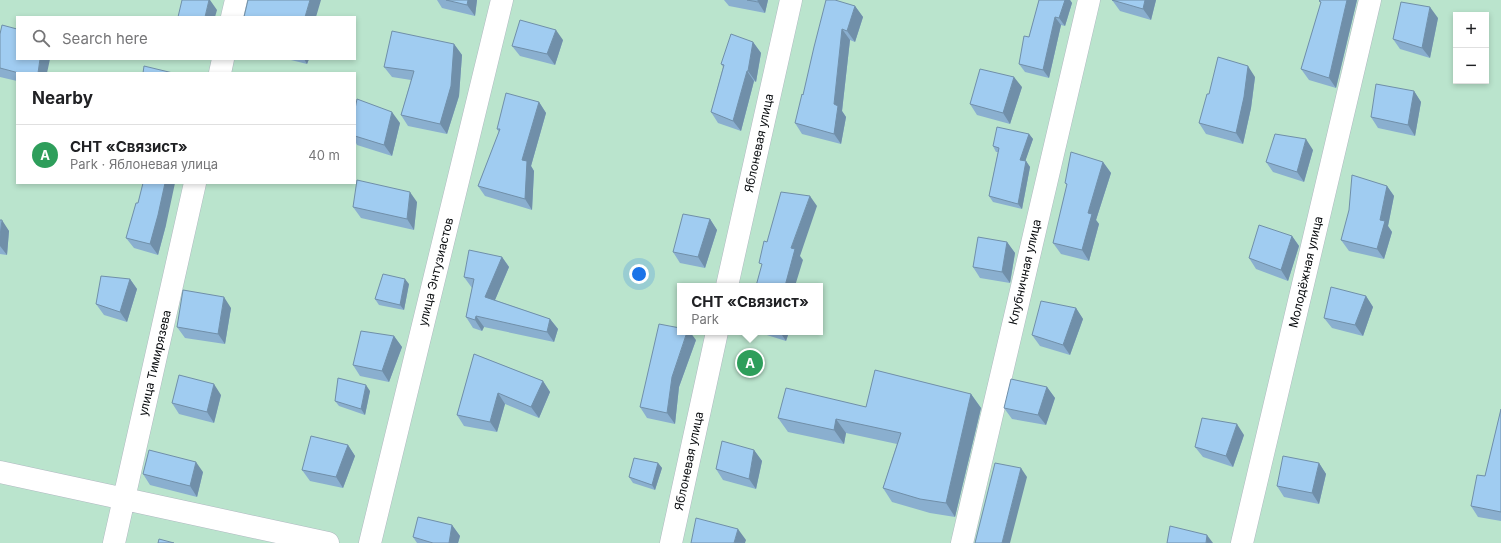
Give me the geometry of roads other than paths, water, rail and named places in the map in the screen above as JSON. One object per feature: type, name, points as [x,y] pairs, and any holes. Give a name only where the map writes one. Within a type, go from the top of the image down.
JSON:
[{"type":"street","points":[[232,16],[236,0]]},
{"type":"street","name":"улица Энтузиастов","points":[[370,543],[502,0]]},
{"type":"street","name":"Яблоневая улица","points":[[728,283],[791,0]]},
{"type":"street","name":"Клубничная улица","points":[[962,543],[1089,0]]},
{"type":"street","name":"Молодёжная улица","points":[[1242,543],[1370,0]]},
{"type":"street","points":[[220,72],[223,60]]},
{"type":"street","name":"улица Тимирязева","points":[[114,543],[195,184]]},
{"type":"street","name":"Яблоневая улица","points":[[671,543],[716,335]]},
{"type":"street","points":[[0,472],[323,542]]},
{"type":"place","name":"СНТ «Связист»","points":[[750,363]]}]
